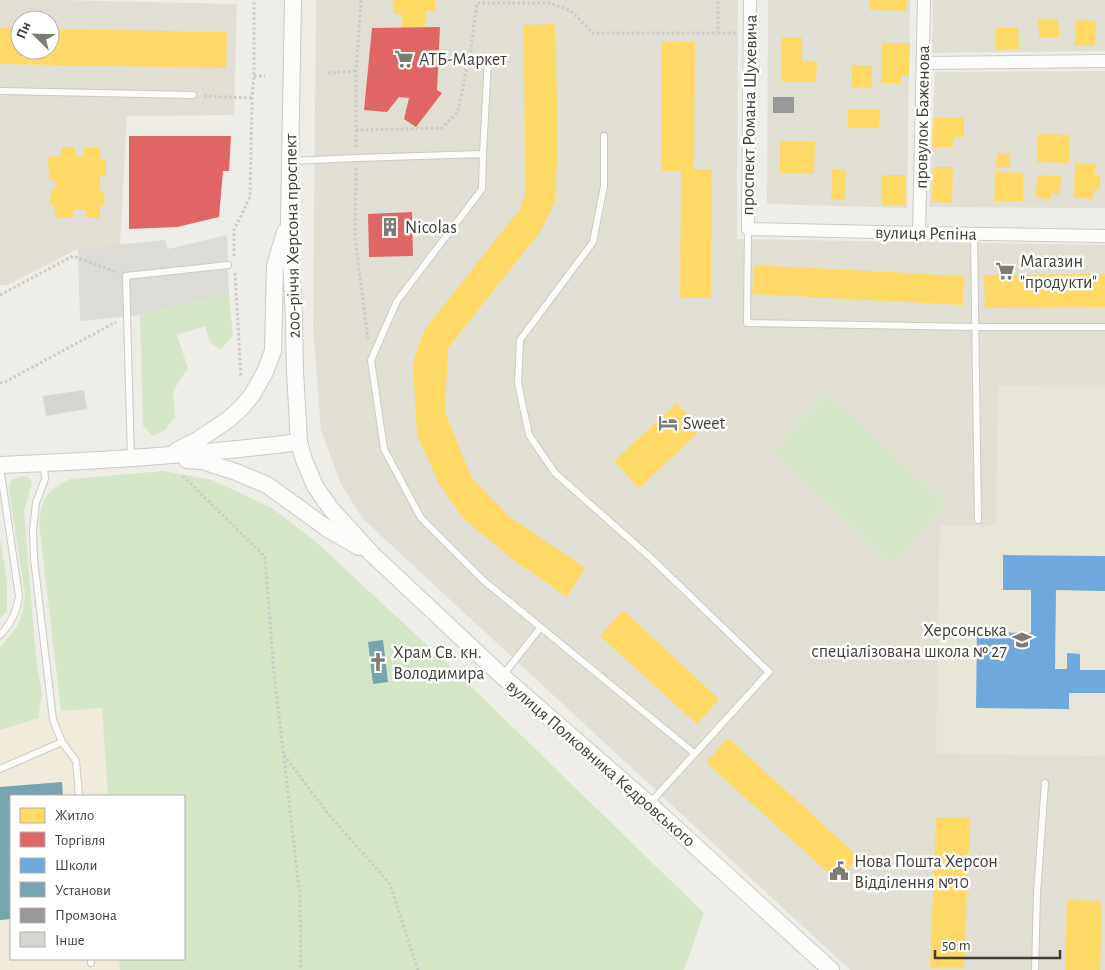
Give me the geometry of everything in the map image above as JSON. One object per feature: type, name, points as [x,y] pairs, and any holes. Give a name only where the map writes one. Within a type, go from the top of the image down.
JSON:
[{"type":"street","name":"200-річчя Херсона проспект","points":[[293,0],[288,223],[299,442]]},
{"type":"street","name":"проспект Романа Шухевича","points":[[748,229],[750,0]]},
{"type":"street","name":"провулок Баженова","points":[[919,233],[924,0]]},
{"type":"street","points":[[924,63],[1105,61]]},
{"type":"street","name":"вулиця Полковника Кедровського","points":[[163,456],[196,441],[228,420],[252,395],[265,372],[273,351],[274,266],[288,223]]},
{"type":"street","name":"вулиця Рєпіна","points":[[748,229],[1105,236]]},
{"type":"street","name":"вулиця Полковника Кедровського","points":[[0,465],[132,459],[299,442],[315,486],[331,509],[372,554],[502,676],[649,804],[831,970]]},
{"type":"street","name":"вулиця Полковника Кедровського","points":[[163,456],[202,462],[236,472],[267,486],[328,529],[372,554]]},
{"type":"lane","points":[[488,59],[482,189],[397,301],[371,360],[384,450],[421,518],[482,580],[694,753]]},
{"type":"lane","points":[[0,91],[193,95]]},
{"type":"lane","points":[[604,136],[604,186],[593,242],[520,340],[518,383],[529,435],[555,473],[651,558],[770,672],[649,804]]},
{"type":"lane","points":[[289,161],[483,154]]},
{"type":"lane","points":[[748,229],[747,323],[975,327],[1105,326]]},
{"type":"lane","points":[[974,234],[978,520]]},
{"type":"lane","points":[[132,459],[126,276],[228,265]]},
{"type":"lane","points":[[44,464],[45,479],[36,503],[33,531],[34,560],[53,720],[62,742],[76,762],[79,795]]},
{"type":"lane","points":[[0,465],[19,596],[12,620],[0,635]]},
{"type":"lane","points":[[502,676],[541,628]]},
{"type":"lane","points":[[0,769],[62,742]]},
{"type":"lane","points":[[1035,970],[1045,783]]},
{"type":"path","points":[[241,377],[234,265],[234,230],[250,197],[254,76],[254,0]]},
{"type":"path","points":[[328,73],[356,71]]},
{"type":"path","points":[[254,76],[265,76]]},
{"type":"path","points":[[193,95],[252,98]]},
{"type":"path","points":[[356,130],[355,239],[371,360]]},
{"type":"path","points":[[0,295],[73,256],[126,276]]},
{"type":"path","points":[[0,383],[127,316]]},
{"type":"path","points":[[163,456],[265,557],[274,673],[300,896],[301,970]]},
{"type":"path","points":[[283,754],[329,814],[390,884],[418,970]]},
{"type":"shaded area","points":[[0,0],[237,4],[234,115],[127,116],[120,245],[78,249],[7,285],[0,285]]},
{"type":"shaded area","points":[[316,0],[738,0],[737,239],[1105,245],[1105,385],[999,386],[996,526],[940,526],[937,753],[1105,756],[1105,970],[850,970],[363,519],[341,484],[321,430],[313,326]]},
{"type":"shaded area","points":[[768,0],[910,0],[907,208],[767,204]]},
{"type":"shaded area","points":[[933,0],[1105,0],[1105,51],[932,53]]},
{"type":"shaded area","points":[[1105,71],[1105,208],[929,207],[935,72]]},
{"type":"shaded area","points":[[227,235],[229,294],[140,315],[80,321],[78,249],[165,240],[168,249]]},
{"type":"shaded area","name":"Херсонська спеціалізована школа № 27","points":[[1105,385],[1105,756],[936,753],[940,525],[996,526],[998,386]]},
{"type":"shaded area","points":[[102,707],[108,795],[10,795],[10,960],[119,960],[120,970],[0,970],[0,717]]},
{"type":"green space","points":[[229,294],[233,336],[220,350],[210,342],[205,326],[177,335],[188,368],[173,391],[175,417],[165,430],[152,436],[143,426],[140,315]]},
{"type":"green space","points":[[828,393],[946,505],[891,563],[773,451]]},
{"type":"green space","points":[[164,471],[212,480],[272,508],[315,541],[454,670],[704,913],[684,970],[120,970],[119,960],[185,960],[185,795],[108,795],[102,708],[61,711],[39,523],[42,507],[47,496],[56,487],[70,479]]},
{"type":"green space","points":[[22,476],[28,477],[32,482],[24,512],[36,658],[42,695],[38,718],[0,730],[0,647],[17,627],[22,614],[25,594],[9,491],[12,480]]},
{"type":"green space","points":[[0,538],[7,580],[7,612],[0,618]]},
{"type":"building: Житло","points":[[394,0],[435,0],[435,11],[425,11],[425,28],[402,28],[402,14],[393,14]]},
{"type":"building: Житло","points":[[870,0],[907,0],[906,11],[869,10]]},
{"type":"building: Житло","points":[[1058,19],[1059,37],[1039,38],[1038,20]]},
{"type":"building: Житло","points":[[1076,20],[1096,21],[1095,46],[1075,46]]},
{"type":"building: Житло","points":[[555,24],[558,142],[555,201],[540,232],[448,348],[445,413],[472,478],[511,518],[585,568],[567,597],[512,559],[464,519],[439,484],[417,435],[413,362],[425,329],[520,209],[525,195],[524,25]]},
{"type":"building: Житло","points":[[0,28],[10,28],[10,60],[60,60],[60,29],[227,32],[226,68],[0,64]]},
{"type":"building: Житло","points":[[995,28],[1018,28],[1019,49],[996,50]]},
{"type":"building: Житло","points":[[782,37],[802,37],[802,61],[817,61],[816,82],[782,82]]},
{"type":"building: Житло","points":[[662,42],[695,42],[694,169],[712,169],[711,298],[680,298],[681,171],[662,171]]},
{"type":"building: Житло","points":[[882,43],[910,43],[909,75],[901,75],[901,83],[881,83]]},
{"type":"building: Житло","points":[[852,65],[872,65],[872,88],[852,87]]},
{"type":"building: Житло","points":[[848,109],[880,109],[879,128],[848,128]]},
{"type":"building: Житло","points":[[933,118],[964,118],[964,137],[954,137],[953,147],[932,147]]},
{"type":"building: Житло","points":[[1038,134],[1070,135],[1069,163],[1037,162]]},
{"type":"building: Житло","points":[[780,141],[815,142],[814,174],[780,173]]},
{"type":"building: Житло","points":[[61,147],[75,147],[75,156],[84,156],[84,148],[100,148],[100,159],[106,158],[106,176],[100,176],[100,191],[104,191],[105,206],[100,206],[100,218],[86,218],[86,210],[73,210],[73,218],[55,218],[55,205],[50,205],[51,189],[55,189],[55,180],[49,180],[48,157],[61,156]]},
{"type":"building: Житло","points":[[997,153],[1010,154],[1010,168],[996,168]]},
{"type":"building: Житло","points":[[1075,163],[1096,164],[1095,176],[1100,176],[1100,190],[1094,190],[1094,199],[1074,198]]},
{"type":"building: Житло","points":[[933,167],[953,167],[952,203],[932,202]]},
{"type":"building: Житло","points":[[832,169],[846,169],[846,200],[831,200]]},
{"type":"building: Житло","points":[[995,172],[1023,173],[1023,201],[994,201]]},
{"type":"building: Житло","points":[[882,175],[906,175],[905,206],[881,205]]},
{"type":"building: Житло","points":[[1037,175],[1061,176],[1060,194],[1051,194],[1051,199],[1036,198]]},
{"type":"building: Житло","points":[[754,265],[964,276],[963,305],[752,294]]},
{"type":"building: Житло","points":[[1105,274],[1105,307],[985,308],[984,275]]},
{"type":"building: Житло","points":[[677,403],[701,430],[639,488],[614,461]]},
{"type":"building: Житло","points":[[623,610],[719,699],[697,724],[600,636]]},
{"type":"building: Житло","points":[[728,738],[859,857],[837,881],[706,762]]},
{"type":"building: Житло","points":[[936,817],[970,818],[964,968],[930,967]]},
{"type":"building: Житло","points":[[1067,900],[1102,901],[1100,970],[1065,970]]},
{"type":"building: Торгівля","name":"АТБ-Маркет","points":[[440,27],[437,90],[442,93],[416,127],[404,119],[409,98],[399,97],[387,112],[364,110],[372,28]]},
{"type":"building: Торгівля","points":[[129,136],[231,136],[229,171],[223,171],[219,217],[177,227],[129,229]]},
{"type":"building: Торгівля","name":"Nicolas","points":[[412,212],[413,256],[369,257],[368,214]]},
{"type":"building: Школи","points":[[1003,555],[1105,556],[1105,591],[1056,590],[1055,669],[1067,669],[1067,653],[1080,654],[1080,670],[1105,670],[1105,693],[1069,693],[1069,709],[976,708],[977,632],[1031,633],[1031,590],[1003,590]]},
{"type":"building: Установи","name":"Храм Св. кн. Володимира","points":[[383,640],[388,682],[373,684],[368,642]]},
{"type":"building: Установи","points":[[62,782],[63,795],[10,795],[10,919],[0,920],[0,787]]},
{"type":"building: Промзона","points":[[773,97],[794,97],[794,113],[773,113]]},
{"type":"building: Інше","points":[[84,390],[87,409],[46,416],[43,396]]},
{"type":"place","name":"АТБ-Маркет","points":[[404,59]]},
{"type":"place","name":"Nicolas","points":[[390,227]]},
{"type":"place","name":"Магазин \"продукти\"","points":[[1005,271]]},
{"type":"place","name":"Sweet","points":[[668,423]]},
{"type":"place","name":"Херсонська спеціалізована школа № 27","points":[[1022,640]]},
{"type":"place","name":"Храм Св. кн. Володимира","points":[[378,662]]},
{"type":"place","name":"Нова Пошта Херсон Відділення №10","points":[[839,871]]}]
